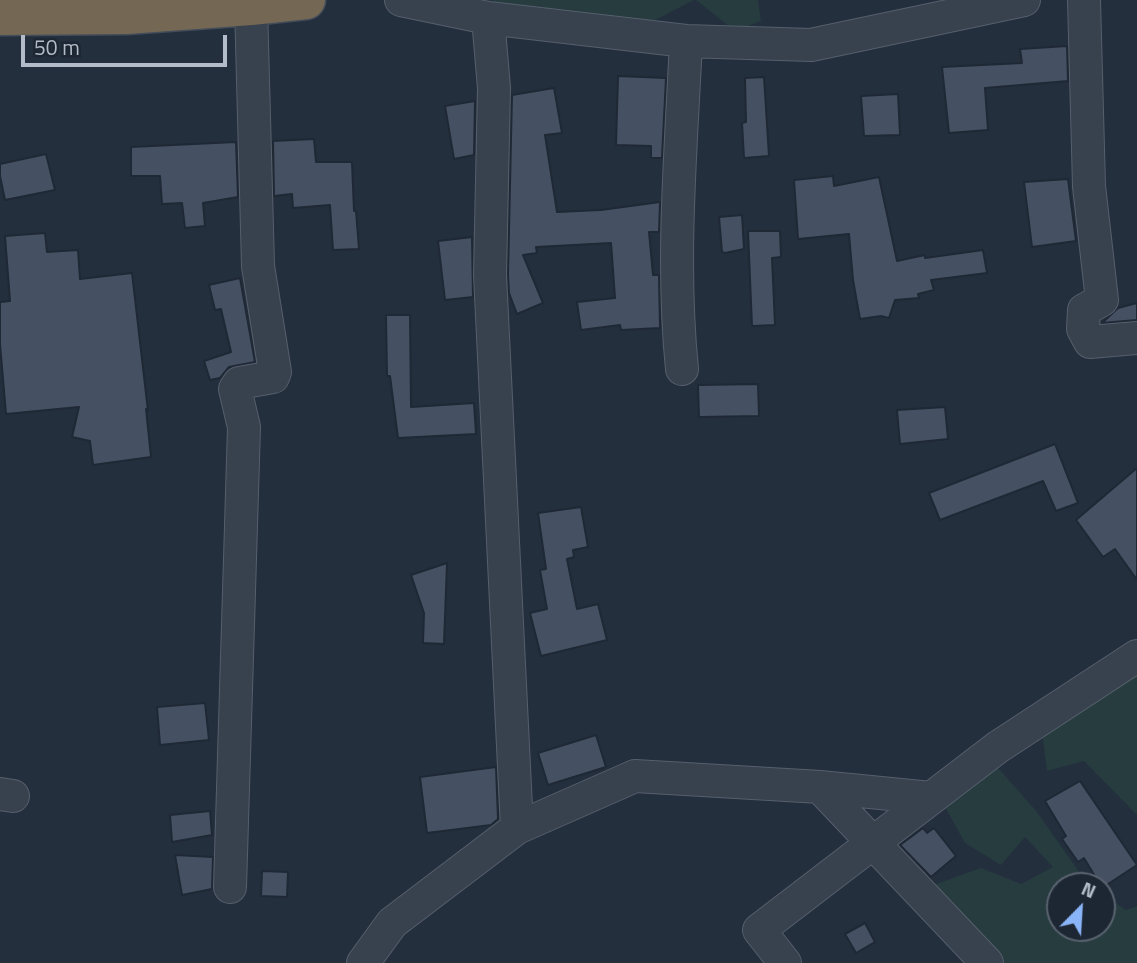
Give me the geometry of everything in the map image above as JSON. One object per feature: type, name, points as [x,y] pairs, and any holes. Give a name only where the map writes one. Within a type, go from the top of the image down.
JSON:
[{"type":"highway","points":[[0,16],[126,15],[306,0]]},
{"type":"street","points":[[401,0],[488,18],[686,41],[811,45],[1024,0]]},
{"type":"street","points":[[1084,0],[1089,186],[1102,300],[1084,310],[1083,328],[1090,342],[1137,338]]},
{"type":"street","points":[[230,887],[244,427],[235,388],[239,383],[273,377],[275,372],[258,266],[251,6]]},
{"type":"street","points":[[488,18],[494,89],[490,275],[517,828]]},
{"type":"street","points":[[682,369],[678,324],[680,170],[686,41]]},
{"type":"street","points":[[785,963],[759,930],[998,747],[1137,656]]},
{"type":"street","points":[[363,963],[392,923],[517,828],[635,776],[930,798]]},
{"type":"street","points":[[820,788],[987,963]]},
{"type":"green space","points":[[492,0],[694,0],[651,22],[512,14]]},
{"type":"green space","points":[[696,0],[758,0],[761,21],[735,31]]},
{"type":"green space","points":[[1137,675],[1137,815],[1084,761],[1047,771],[1042,732]]},
{"type":"green space","points":[[993,762],[1037,812],[1079,872],[1046,872],[1046,942],[1116,942],[1116,903],[1126,910],[1137,906],[1137,963],[1001,963],[928,887],[981,868],[1021,884],[1053,867],[1025,837],[1001,865],[965,843],[944,805]]},
{"type":"building","points":[[1067,46],[1068,81],[985,88],[988,130],[949,133],[942,67],[1022,63],[1020,49]]},
{"type":"building","points":[[618,76],[666,78],[662,158],[651,158],[651,146],[616,145]]},
{"type":"building","points":[[764,77],[769,156],[744,158],[742,123],[746,122],[745,78]]},
{"type":"building","points":[[554,88],[562,133],[545,135],[557,212],[601,210],[660,202],[659,232],[649,232],[653,275],[659,275],[660,328],[621,330],[620,325],[581,330],[577,302],[615,298],[611,243],[536,247],[537,253],[523,255],[543,303],[517,314],[509,293],[508,275],[512,95]]},
{"type":"building","points":[[898,94],[900,135],[864,136],[861,96]]},
{"type":"building","points":[[475,101],[474,155],[454,159],[445,106]]},
{"type":"building","points":[[314,139],[316,162],[352,162],[359,249],[333,250],[330,205],[293,208],[292,194],[274,196],[273,141]]},
{"type":"building","points":[[236,142],[238,197],[203,203],[205,226],[185,228],[182,203],[162,204],[160,176],[131,176],[131,147]]},
{"type":"building","points":[[46,154],[55,190],[5,200],[0,164]]},
{"type":"building","points":[[833,176],[834,186],[879,177],[897,261],[925,255],[925,258],[983,250],[987,273],[931,280],[934,290],[918,294],[919,298],[895,300],[889,318],[881,316],[860,319],[849,234],[798,239],[794,180]]},
{"type":"building","points":[[1068,179],[1076,241],[1032,247],[1024,182]]},
{"type":"building","points":[[742,215],[744,249],[722,252],[719,217]]},
{"type":"building","points":[[748,231],[780,231],[781,257],[772,258],[775,325],[752,326]]},
{"type":"building","points":[[45,233],[47,252],[78,250],[80,279],[132,273],[151,457],[93,465],[90,441],[72,437],[79,407],[6,414],[0,344],[0,302],[10,301],[5,236]]},
{"type":"building","points":[[472,237],[473,297],[445,300],[438,241]]},
{"type":"building","points":[[240,278],[255,362],[229,367],[220,378],[210,380],[204,361],[231,352],[221,309],[215,310],[209,285]]},
{"type":"building","points":[[1137,303],[1137,320],[1102,323],[1118,308]]},
{"type":"building","points":[[386,315],[410,315],[411,407],[474,403],[476,434],[398,438],[390,376],[387,376]]},
{"type":"building","points":[[758,384],[759,416],[699,417],[698,385]]},
{"type":"building","points":[[945,407],[948,439],[900,444],[897,410]]},
{"type":"building","points":[[1055,444],[1078,503],[1056,511],[1043,481],[940,520],[929,493]]},
{"type":"building","points":[[1137,468],[1137,580],[1115,549],[1103,557],[1076,520]]},
{"type":"building","points":[[581,507],[588,547],[573,550],[574,557],[567,559],[577,609],[598,604],[607,640],[541,656],[530,613],[547,609],[540,570],[546,569],[538,513]]},
{"type":"building","points":[[447,563],[444,644],[423,643],[424,613],[411,575]]},
{"type":"building","points":[[205,703],[209,740],[160,745],[157,707]]},
{"type":"building","points":[[596,735],[606,767],[548,785],[538,753]]},
{"type":"building","points":[[496,767],[498,819],[491,825],[427,833],[420,777]]},
{"type":"building","points":[[1080,781],[1137,865],[1116,879],[1116,872],[1092,872],[1084,858],[1078,862],[1062,839],[1066,836],[1045,801]]},
{"type":"building","points":[[210,811],[212,835],[172,842],[170,815]]},
{"type":"building","points":[[923,828],[927,833],[934,828],[956,856],[931,877],[900,845]]},
{"type":"building","points":[[175,855],[213,857],[212,889],[182,895]]},
{"type":"building","points":[[262,871],[288,872],[287,897],[261,896]]},
{"type":"building","points":[[865,923],[875,942],[856,953],[845,934]]}]
